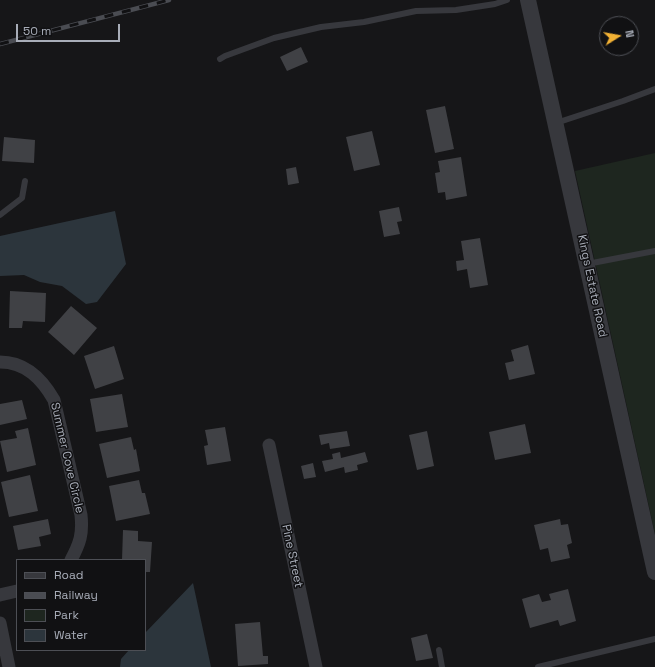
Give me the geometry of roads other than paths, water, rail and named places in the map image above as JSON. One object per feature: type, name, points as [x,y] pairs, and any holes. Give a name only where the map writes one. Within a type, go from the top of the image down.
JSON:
[{"type":"street","name":"Kings Estate Road","points":[[528,0],[655,572]]},
{"type":"street","name":"Summer Cove Circle","points":[[0,362],[11,362],[29,370],[45,385],[54,400],[81,515],[82,530],[78,547],[72,559]]},
{"type":"street","name":"Pine Street","points":[[269,445],[316,667]]},
{"type":"street","points":[[0,595],[16,591]]},
{"type":"street","points":[[0,623],[9,667]]},
{"type":"lane","points":[[220,59],[267,40],[299,31],[364,22],[416,11],[456,10],[495,4],[507,0]]},
{"type":"lane","points":[[556,122],[623,101],[655,89]]},
{"type":"lane","points":[[0,215],[22,198],[25,181]]},
{"type":"lane","points":[[587,264],[655,251]]},
{"type":"lane","points":[[538,667],[655,639]]},
{"type":"lane","points":[[439,650],[442,667]]},
{"type":"water","points":[[115,211],[126,264],[97,302],[86,304],[62,286],[40,282],[24,275],[0,276],[0,236]]},
{"type":"water","points":[[193,583],[211,667],[120,667],[121,659],[128,651],[146,651],[146,632]]},
{"type":"railway","points":[[0,44],[169,0]]}]
